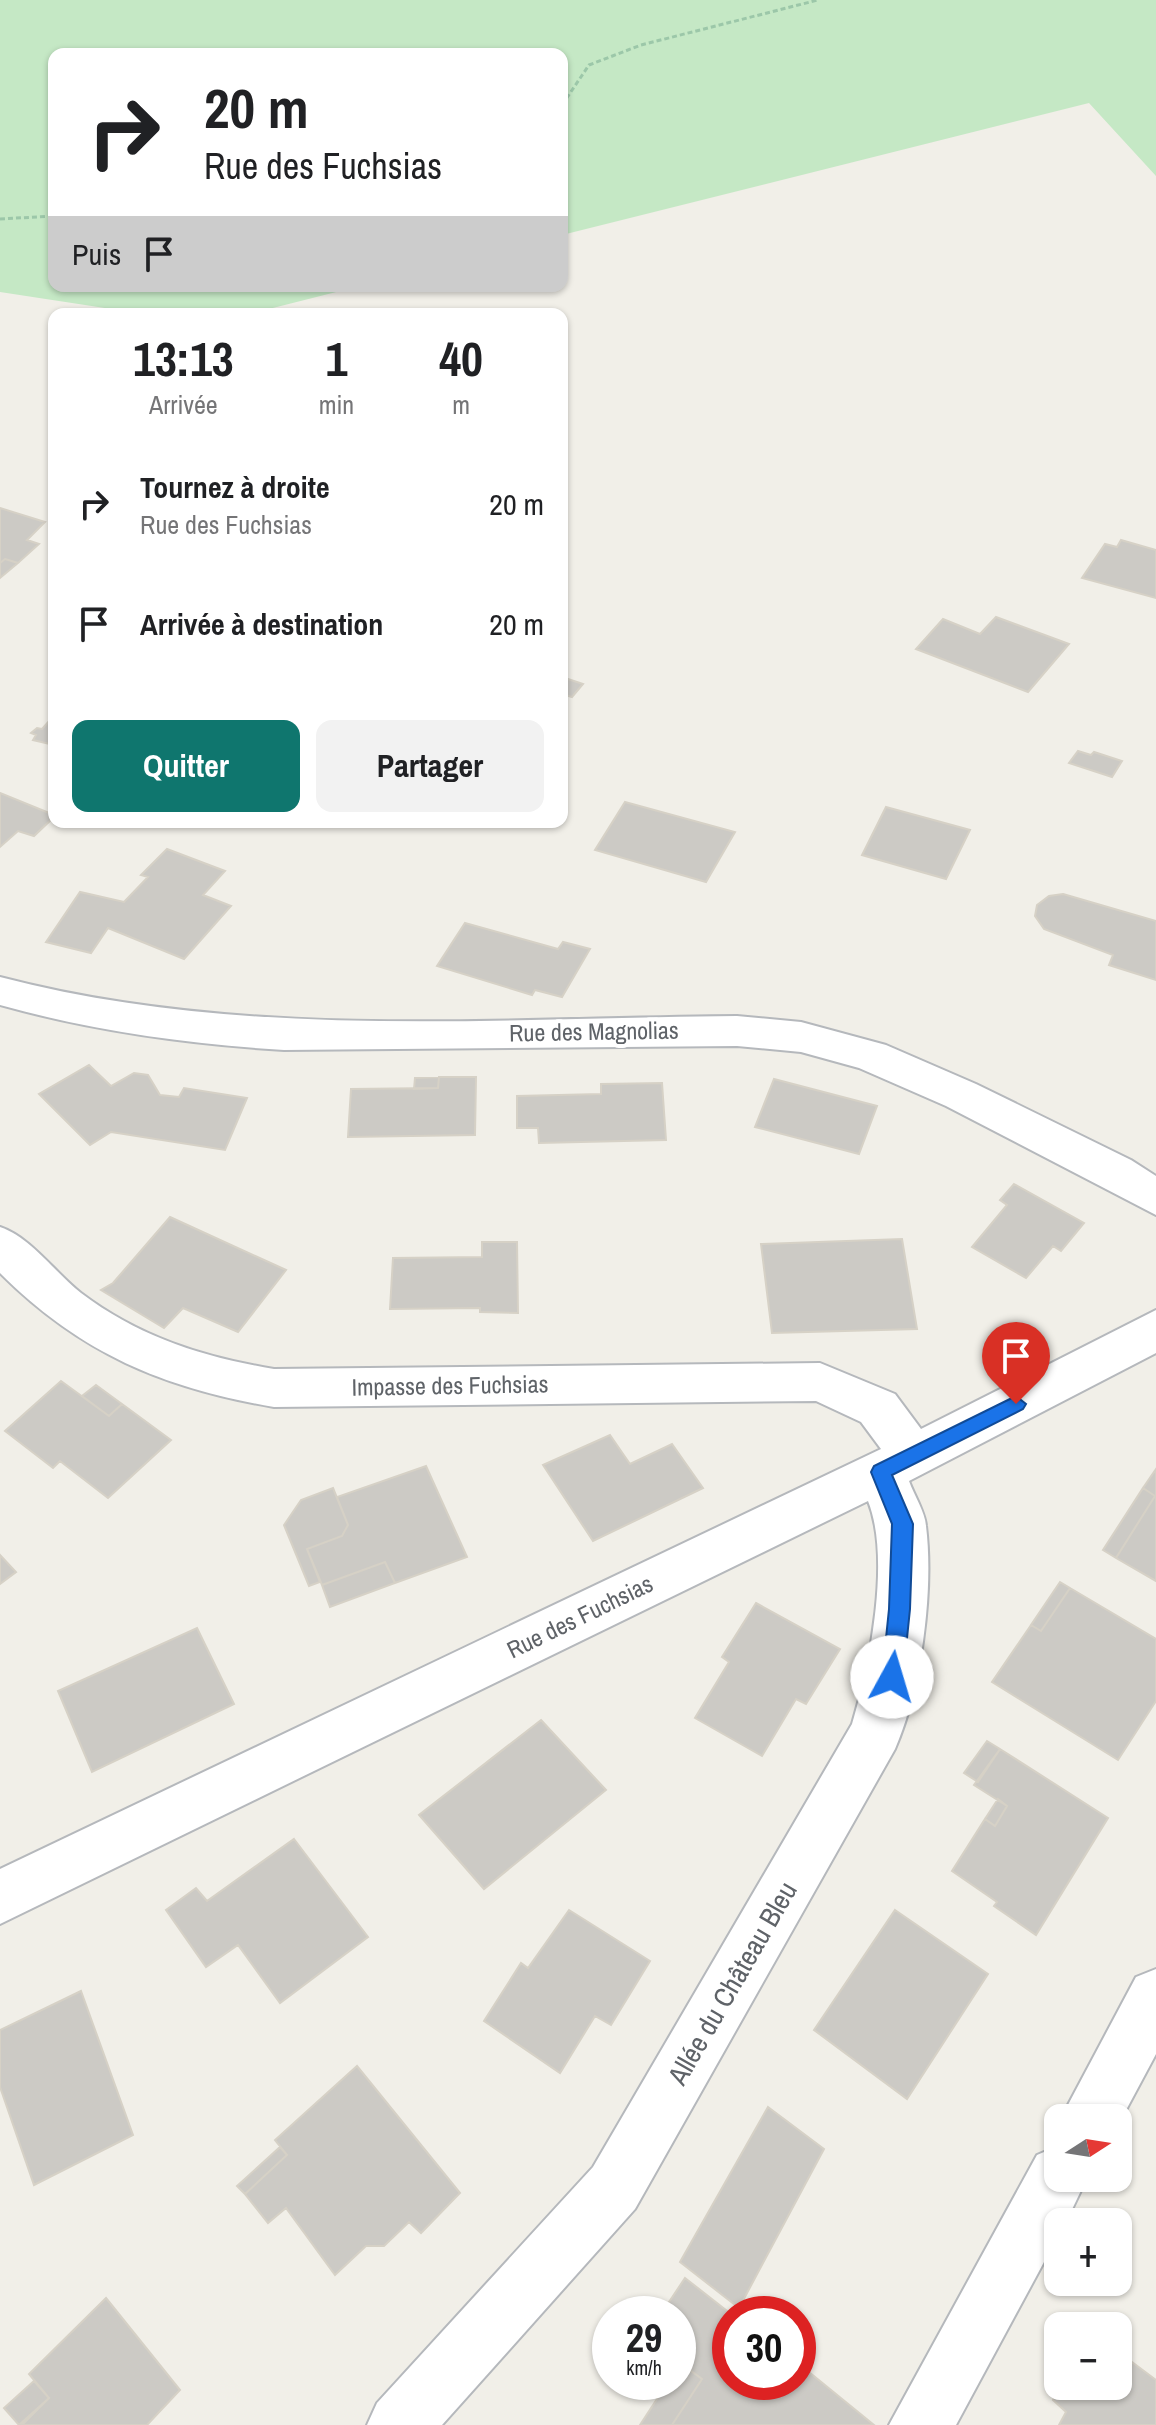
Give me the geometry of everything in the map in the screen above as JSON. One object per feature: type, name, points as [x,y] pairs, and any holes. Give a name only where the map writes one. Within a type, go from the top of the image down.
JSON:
[{"type":"street","name":"Rue des Magnolias","points":[[0,991],[145,1025],[229,1032],[737,1031],[801,1037],[871,1056],[961,1095],[1116,1172],[1156,1198]]},
{"type":"street","name":"Impasse des Fuchsias","points":[[0,1245],[68,1308],[129,1346],[188,1372],[274,1388],[820,1382],[878,1408],[897,1464]]},
{"type":"street","name":"Rue des Fuchsias","points":[[0,1897],[897,1464],[1156,1329]]},
{"type":"street","name":"Allée du Château Bleu","points":[[399,2425],[614,2188],[876,1732],[892,1677],[900,1609],[902,1524],[897,1464]]},
{"type":"street","points":[[1098,2104],[1156,1997]]},
{"type":"street","points":[[921,2425],[1049,2192]]},
{"type":"path","points":[[568,96],[589,65],[641,45],[818,0]]},
{"type":"path","points":[[0,219],[48,216]]},
{"type":"green space","points":[[0,0],[1156,0],[1156,176],[1089,103],[568,233],[568,48],[48,48],[48,292],[336,292],[273,308],[105,308],[0,292]]},
{"type":"building","points":[[0,508],[45,522],[27,540],[39,544],[18,563],[5,559],[0,563]]},
{"type":"building","points":[[1121,540],[1156,550],[1156,598],[1082,578],[1105,544],[1117,547]]},
{"type":"building","points":[[5,559],[18,563],[0,578],[0,563]]},
{"type":"building","points":[[996,617],[1069,644],[1028,692],[916,649],[943,619],[980,634]]},
{"type":"building","points":[[568,679],[583,684],[572,697],[568,696]]},
{"type":"building","points":[[48,722],[48,744],[33,740],[36,735],[31,733],[37,728],[42,729]]},
{"type":"building","points":[[1078,751],[1091,755],[1094,752],[1122,761],[1112,777],[1069,763]]},
{"type":"building","points":[[0,793],[48,813],[48,823],[34,836],[18,831],[0,847]]},
{"type":"building","points":[[625,802],[735,832],[706,882],[595,850]]},
{"type":"building","points":[[886,807],[970,830],[946,879],[862,855]]},
{"type":"building","points":[[167,849],[225,871],[203,895],[231,906],[184,959],[108,928],[91,953],[46,942],[80,892],[124,902],[148,877],[141,875]]},
{"type":"building","points":[[1063,894],[1156,921],[1156,980],[1109,965],[1113,955],[1044,929],[1035,916],[1037,905],[1049,896]]},
{"type":"building","points":[[465,923],[558,949],[563,942],[590,949],[562,997],[535,990],[532,995],[437,966]]},
{"type":"building","points":[[89,1065],[111,1086],[134,1073],[148,1075],[160,1095],[179,1097],[184,1088],[247,1098],[225,1150],[111,1132],[90,1145],[39,1094]]},
{"type":"building","points":[[439,1077],[476,1077],[475,1135],[348,1137],[351,1089],[438,1088]]},
{"type":"building","points":[[439,1077],[438,1088],[414,1089],[415,1078]]},
{"type":"building","points":[[774,1079],[877,1106],[859,1154],[755,1127]]},
{"type":"building","points":[[662,1083],[666,1140],[539,1143],[538,1128],[517,1128],[517,1096],[601,1094],[601,1084]]},
{"type":"building","points":[[1014,1184],[1084,1223],[1061,1251],[1053,1246],[1026,1278],[972,1247],[1007,1205],[1000,1200]]},
{"type":"building","points":[[170,1217],[286,1270],[238,1332],[183,1308],[164,1328],[101,1290],[113,1283]]},
{"type":"building","points":[[902,1239],[917,1329],[772,1333],[761,1244]]},
{"type":"building","points":[[482,1242],[517,1242],[518,1313],[480,1312],[480,1308],[390,1309],[393,1258],[482,1257]]},
{"type":"building","points":[[61,1381],[109,1416],[122,1404],[171,1440],[108,1498],[60,1461],[53,1468],[5,1431]]},
{"type":"building","points":[[96,1385],[122,1404],[109,1416],[82,1396]]},
{"type":"building","points":[[610,1435],[630,1464],[672,1444],[703,1488],[593,1541],[543,1465]]},
{"type":"building","points":[[426,1466],[467,1557],[395,1583],[385,1562],[322,1585],[307,1549],[342,1536],[348,1525],[337,1497]]},
{"type":"building","points":[[1156,1469],[1156,1581],[1116,1558],[1155,1496],[1143,1488]]},
{"type":"building","points":[[333,1488],[348,1525],[342,1536],[307,1549],[320,1582],[309,1586],[284,1525],[301,1500]]},
{"type":"building","points":[[1143,1488],[1155,1496],[1116,1558],[1103,1550]]},
{"type":"building","points":[[0,1555],[16,1572],[0,1584]]},
{"type":"building","points":[[385,1562],[395,1583],[330,1607],[322,1585]]},
{"type":"building","points":[[1060,1582],[1070,1588],[1041,1631],[1031,1625]]},
{"type":"building","points":[[1070,1588],[1156,1639],[1156,1701],[1118,1760],[992,1682],[1031,1625],[1041,1631]]},
{"type":"building","points":[[756,1603],[840,1649],[806,1704],[796,1699],[762,1756],[695,1718],[729,1662],[722,1657]]},
{"type":"building","points":[[197,1628],[234,1704],[92,1772],[58,1691]]},
{"type":"building","points":[[541,1720],[606,1790],[484,1889],[419,1815]]},
{"type":"building","points":[[987,1741],[1000,1749],[978,1782],[964,1773]]},
{"type":"building","points":[[1000,1749],[1108,1818],[1036,1935],[994,1906],[997,1902],[952,1871],[985,1819],[995,1826],[1007,1806],[974,1785]]},
{"type":"building","points":[[998,1799],[1007,1806],[995,1826],[985,1819]]},
{"type":"building","points":[[294,1839],[368,1937],[280,2003],[238,1945],[206,1967],[166,1910],[196,1888],[207,1901]]},
{"type":"building","points":[[569,1910],[650,1961],[611,2025],[595,2016],[560,2073],[484,2021],[521,1963],[528,1968]]},
{"type":"building","points":[[895,1910],[988,1974],[907,2099],[814,2030]]},
{"type":"building","points":[[81,1991],[133,2135],[34,2185],[0,2087],[0,2030]]},
{"type":"building","points":[[357,2066],[460,2193],[421,2233],[409,2222],[384,2246],[366,2246],[335,2275],[286,2208],[268,2223],[245,2194],[287,2155],[275,2140]]},
{"type":"building","points":[[768,2107],[824,2149],[745,2296],[724,2296],[680,2262]]},
{"type":"building","points":[[280,2147],[287,2155],[245,2194],[237,2186]]},
{"type":"building","points":[[685,2278],[712,2299],[712,2400],[816,2400],[816,2378],[874,2425],[672,2425],[688,2400],[696,2400],[696,2388],[702,2379],[696,2374],[696,2296],[673,2296]]},
{"type":"building","points":[[106,2298],[180,2390],[147,2425],[22,2425],[49,2398],[29,2374]]},
{"type":"building","points":[[1132,2362],[1156,2380],[1156,2425],[1059,2425],[1066,2412],[1053,2400],[1132,2400]]},
{"type":"building","points":[[696,2375],[702,2379],[696,2388]]},
{"type":"building","points":[[34,2381],[49,2398],[19,2425],[4,2408]]},
{"type":"building","points":[[656,2400],[688,2400],[672,2425],[640,2425]]},
{"type":"route","points":[[892,1677],[900,1609],[902,1524],[881,1472],[1016,1404]]}]
